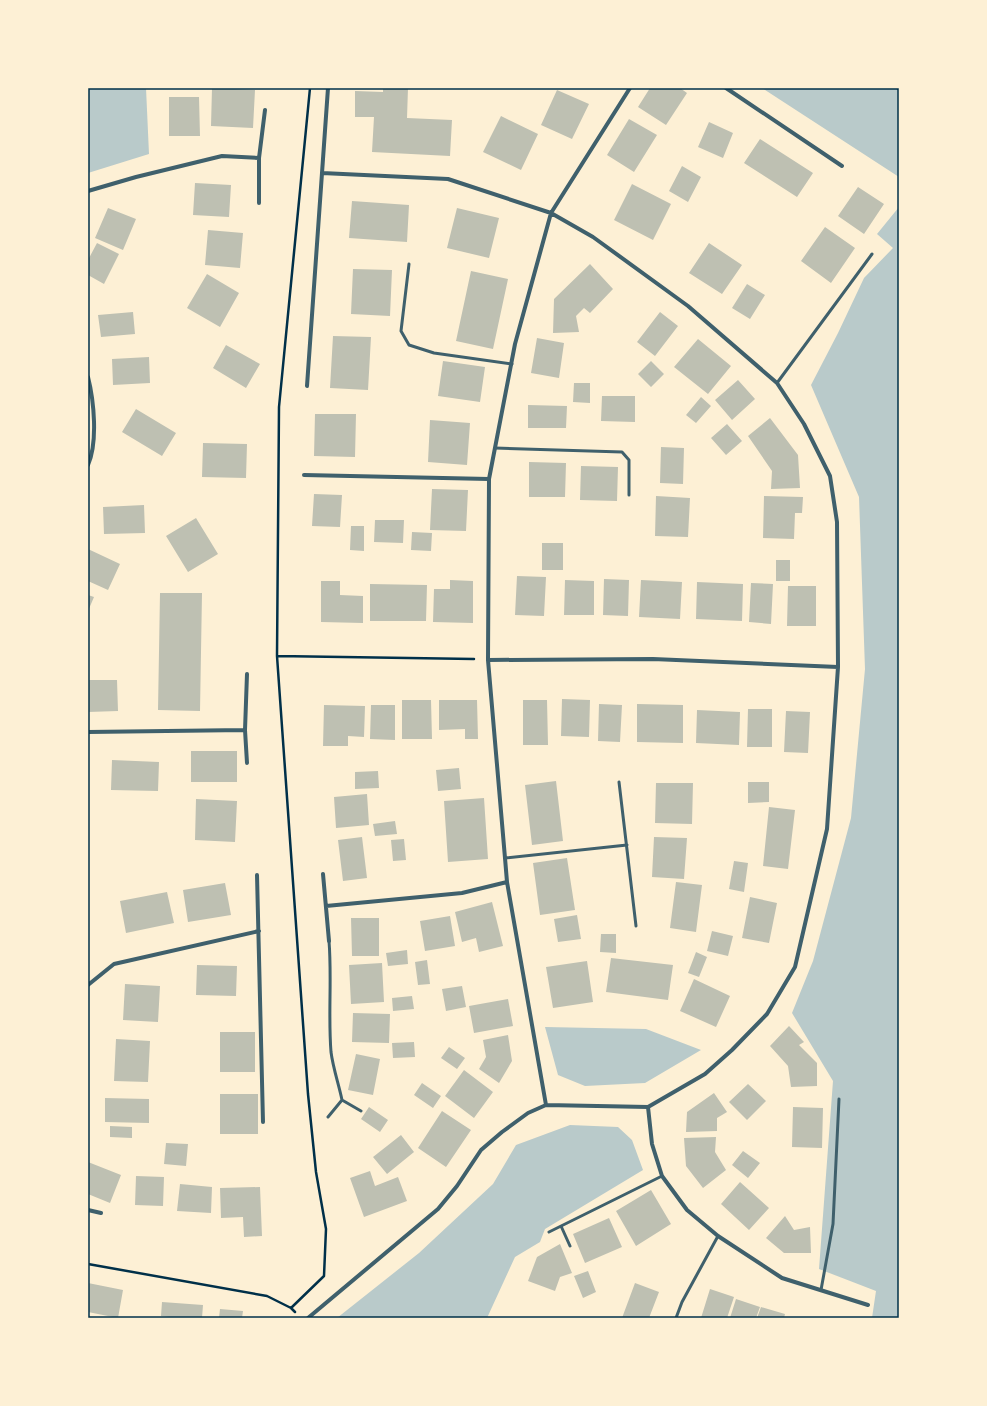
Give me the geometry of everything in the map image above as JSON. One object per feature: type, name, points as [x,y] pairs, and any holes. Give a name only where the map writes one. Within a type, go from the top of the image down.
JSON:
[{"type":"street","points":[[307,386],[328,88]]},
{"type":"street","points":[[546,1105],[507,882],[488,660],[489,479],[515,344],[550,213],[630,88]]},
{"type":"street","points":[[726,88],[842,166]]},
{"type":"street","points":[[259,203],[259,158],[265,110]]},
{"type":"street","points":[[88,191],[136,177],[222,156],[259,158]]},
{"type":"street","points":[[308,1318],[438,1210],[482,1150],[502,1132],[528,1113],[546,1105],[648,1107],[705,1074],[732,1050],[766,1014],[795,967],[827,829],[838,667],[837,522],[830,476],[804,424],[777,383],[688,306],[593,237],[550,213],[448,179],[322,173]]},
{"type":"street","points":[[88,377],[91,389],[94,429],[88,465]]},
{"type":"street","points":[[304,474],[489,479]]},
{"type":"street","points":[[488,660],[653,659],[838,667]]},
{"type":"street","points":[[247,674],[245,730],[247,763]]},
{"type":"street","points":[[88,732],[245,730]]},
{"type":"street","points":[[257,874],[263,1122]]},
{"type":"street","points":[[323,874],[329,941]]},
{"type":"street","points":[[326,906],[462,893],[507,882]]},
{"type":"street","points":[[88,985],[114,964],[259,931]]},
{"type":"street","points":[[648,1107],[652,1144],[662,1176],[687,1210],[718,1236],[782,1278],[868,1305]]},
{"type":"street","points":[[88,1210],[101,1213]]},
{"type":"lane","points":[[777,383],[872,254]]},
{"type":"lane","points":[[409,264],[401,331],[409,345],[434,353],[512,364]]},
{"type":"lane","points":[[495,448],[622,452],[629,460],[628,495]]},
{"type":"lane","points":[[619,782],[636,926]]},
{"type":"lane","points":[[505,858],[627,845]]},
{"type":"lane","points":[[329,941],[332,972],[330,1020],[331,1054],[342,1100],[361,1111]]},
{"type":"lane","points":[[821,1290],[833,1224],[839,1099]]},
{"type":"lane","points":[[328,1117],[342,1100]]},
{"type":"lane","points":[[549,1232],[662,1176]]},
{"type":"lane","points":[[561,1226],[570,1246]]},
{"type":"lane","points":[[676,1318],[682,1302],[718,1236]]},
{"type":"path","points":[[291,1308],[324,1276],[326,1229],[316,1172],[308,1094],[277,656],[279,407],[310,88]]},
{"type":"path","points":[[277,656],[488,660]]},
{"type":"path","points":[[88,1264],[268,1296],[291,1308],[296,1313]]},
{"type":"shaded area","points":[[88,88],[146,88],[149,154],[88,173]]},
{"type":"shaded area","points":[[762,88],[899,88],[899,177]]},
{"type":"shaded area","points":[[899,207],[899,1318],[872,1318],[876,1291],[819,1269],[833,1081],[792,1013],[813,961],[851,818],[865,669],[859,497],[811,385],[864,278],[893,248],[877,234]]},
{"type":"shaded area","points":[[545,1027],[646,1029],[701,1050],[645,1083],[585,1086],[558,1075]]},
{"type":"shaded area","points":[[570,1125],[618,1127],[632,1140],[643,1170],[545,1229],[540,1242],[515,1257],[487,1318],[337,1318],[419,1253],[493,1184],[516,1145]]},
{"type":"building","points":[[212,88],[255,90],[253,128],[211,126]]},
{"type":"building","points":[[383,88],[408,88],[407,118],[452,120],[450,156],[372,152],[374,117],[355,117],[355,91],[383,92]]},
{"type":"building","points":[[650,88],[680,88],[687,93],[666,125],[638,107]]},
{"type":"building","points":[[557,90],[589,104],[572,139],[541,125]]},
{"type":"building","points":[[169,97],[199,97],[200,136],[169,136]]},
{"type":"building","points":[[501,116],[538,134],[521,170],[483,152]]},
{"type":"building","points":[[629,119],[657,135],[634,172],[607,155]]},
{"type":"building","points":[[709,122],[733,133],[723,158],[698,147]]},
{"type":"building","points":[[760,139],[813,173],[797,197],[744,163]]},
{"type":"building","points":[[682,166],[701,177],[688,202],[669,191]]},
{"type":"building","points":[[195,183],[231,185],[229,217],[193,215]]},
{"type":"building","points":[[632,184],[671,204],[653,240],[614,220]]},
{"type":"building","points":[[858,187],[884,204],[864,234],[838,216]]},
{"type":"building","points":[[352,201],[409,205],[407,242],[349,238]]},
{"type":"building","points":[[108,208],[136,219],[123,250],[95,238]]},
{"type":"building","points":[[457,208],[499,218],[489,258],[447,248]]},
{"type":"building","points":[[825,227],[855,248],[831,283],[801,261]]},
{"type":"building","points":[[208,230],[243,233],[240,268],[205,265]]},
{"type":"building","points":[[97,243],[119,254],[104,284],[88,275],[88,260]]},
{"type":"building","points":[[709,243],[742,265],[722,294],[689,273]]},
{"type":"building","points":[[590,264],[613,289],[590,313],[584,308],[576,316],[579,332],[553,333],[554,299]]},
{"type":"building","points":[[353,269],[392,270],[390,316],[351,314]]},
{"type":"building","points":[[471,271],[508,279],[493,349],[456,341]]},
{"type":"building","points":[[207,274],[239,293],[220,327],[187,308]]},
{"type":"building","points":[[747,284],[765,295],[750,319],[732,308]]},
{"type":"building","points":[[133,312],[135,334],[101,337],[98,315]]},
{"type":"building","points":[[660,312],[678,326],[655,356],[637,342]]},
{"type":"building","points":[[333,336],[371,337],[368,390],[330,388]]},
{"type":"building","points":[[537,338],[564,343],[559,378],[531,373]]},
{"type":"building","points":[[698,339],[731,366],[708,394],[674,367]]},
{"type":"building","points":[[226,345],[260,364],[246,388],[213,368]]},
{"type":"building","points":[[149,357],[150,383],[113,385],[112,359]]},
{"type":"building","points":[[443,361],[485,367],[480,402],[438,396]]},
{"type":"building","points":[[651,361],[664,374],[651,387],[638,374]]},
{"type":"building","points":[[738,380],[755,399],[732,420],[715,400]]},
{"type":"building","points":[[574,383],[590,383],[590,403],[573,402]]},
{"type":"building","points":[[602,396],[635,396],[635,422],[601,421]]},
{"type":"building","points":[[701,397],[711,406],[696,423],[686,415]]},
{"type":"building","points":[[528,405],[567,406],[566,428],[528,428]]},
{"type":"building","points":[[136,409],[176,433],[162,456],[122,432]]},
{"type":"building","points":[[315,414],[356,414],[355,457],[314,456]]},
{"type":"building","points":[[770,418],[798,455],[800,488],[771,489],[772,471],[748,436]]},
{"type":"building","points":[[430,420],[470,423],[467,465],[428,462]]},
{"type":"building","points":[[727,424],[742,441],[726,455],[711,438]]},
{"type":"building","points":[[203,443],[247,444],[246,478],[202,477]]},
{"type":"building","points":[[661,447],[684,448],[683,484],[660,483]]},
{"type":"building","points":[[529,462],[566,463],[565,497],[529,497]]},
{"type":"building","points":[[581,466],[618,467],[617,501],[580,500]]},
{"type":"building","points":[[432,489],[468,490],[466,531],[430,530]]},
{"type":"building","points":[[314,494],[342,495],[340,527],[312,526]]},
{"type":"building","points":[[656,496],[690,498],[688,537],[655,536]]},
{"type":"building","points":[[764,496],[803,497],[802,513],[795,513],[794,539],[763,538]]},
{"type":"building","points":[[144,505],[145,533],[104,534],[103,507]]},
{"type":"building","points":[[196,518],[218,554],[188,572],[166,536]]},
{"type":"building","points":[[375,520],[404,520],[403,543],[374,542]]},
{"type":"building","points":[[351,526],[364,526],[364,551],[350,550]]},
{"type":"building","points":[[412,532],[432,533],[431,551],[411,550]]},
{"type":"building","points":[[542,543],[563,543],[563,570],[542,570]]},
{"type":"building","points":[[88,549],[120,564],[108,590],[88,581]]},
{"type":"building","points":[[776,560],[790,560],[790,581],[776,581]]},
{"type":"building","points":[[517,576],[546,577],[544,616],[515,615]]},
{"type":"building","points":[[604,579],[629,580],[628,616],[603,615]]},
{"type":"building","points":[[450,580],[473,581],[473,623],[433,622],[434,589],[450,589]]},
{"type":"building","points":[[565,580],[594,581],[594,615],[564,615]]},
{"type":"building","points":[[641,580],[682,582],[680,619],[639,617]]},
{"type":"building","points":[[321,581],[340,581],[340,595],[363,596],[363,623],[321,622]]},
{"type":"building","points":[[697,582],[743,584],[742,621],[696,619]]},
{"type":"building","points":[[751,583],[773,584],[771,624],[749,622]]},
{"type":"building","points":[[370,584],[427,585],[426,621],[370,621]]},
{"type":"building","points":[[788,586],[816,586],[816,626],[787,626]]},
{"type":"building","points":[[160,593],[202,593],[200,711],[158,710]]},
{"type":"building","points":[[88,595],[94,597],[88,611]]},
{"type":"building","points":[[88,680],[117,680],[118,711],[88,712]]},
{"type":"building","points":[[562,699],[590,700],[589,737],[561,736]]},
{"type":"building","points":[[402,700],[431,700],[432,739],[402,739]]},
{"type":"building","points":[[439,700],[477,700],[478,739],[465,739],[465,729],[439,730]]},
{"type":"building","points":[[523,700],[547,700],[548,745],[523,745]]},
{"type":"building","points":[[599,704],[622,705],[620,742],[598,741]]},
{"type":"building","points":[[637,704],[683,705],[683,743],[637,742]]},
{"type":"building","points":[[324,705],[365,706],[364,737],[348,736],[348,746],[323,746]]},
{"type":"building","points":[[371,705],[395,705],[395,740],[370,739]]},
{"type":"building","points":[[748,709],[772,709],[772,747],[747,747]]},
{"type":"building","points":[[697,710],[740,712],[739,745],[696,743]]},
{"type":"building","points":[[786,711],[810,712],[808,753],[784,752]]},
{"type":"building","points":[[191,751],[237,751],[237,782],[191,782]]},
{"type":"building","points":[[112,760],[159,762],[158,791],[111,790]]},
{"type":"building","points":[[459,768],[461,789],[438,791],[436,770]]},
{"type":"building","points":[[378,771],[379,788],[355,789],[355,772]]},
{"type":"building","points":[[556,781],[563,841],[532,845],[525,785]]},
{"type":"building","points":[[748,782],[769,782],[769,802],[748,803]]},
{"type":"building","points":[[656,783],[693,783],[692,824],[655,823]]},
{"type":"building","points":[[367,794],[369,825],[336,828],[334,797]]},
{"type":"building","points":[[484,798],[488,859],[448,862],[444,801]]},
{"type":"building","points":[[196,799],[237,801],[235,842],[195,840]]},
{"type":"building","points":[[769,807],[795,810],[788,869],[763,866]]},
{"type":"building","points":[[395,821],[397,834],[375,836],[373,824]]},
{"type":"building","points":[[362,837],[367,878],[343,881],[338,840]]},
{"type":"building","points":[[654,837],[687,838],[684,879],[652,877]]},
{"type":"building","points":[[404,839],[406,860],[393,861],[391,840]]},
{"type":"building","points":[[567,858],[575,910],[540,915],[533,863]]},
{"type":"building","points":[[734,861],[748,863],[744,892],[729,889]]},
{"type":"building","points":[[676,882],[702,885],[696,932],[670,928]]},
{"type":"building","points":[[225,883],[231,915],[188,922],[183,890]]},
{"type":"building","points":[[167,892],[174,923],[126,933],[120,901]]},
{"type":"building","points":[[750,897],[777,903],[769,943],[742,938]]},
{"type":"building","points":[[492,902],[503,946],[479,952],[476,938],[462,942],[455,912]]},
{"type":"building","points":[[577,915],[581,939],[558,942],[554,919]]},
{"type":"building","points":[[450,916],[455,946],[425,951],[420,921]]},
{"type":"building","points":[[351,918],[379,918],[379,956],[352,956]]},
{"type":"building","points":[[712,931],[733,936],[728,956],[707,951]]},
{"type":"building","points":[[601,934],[616,934],[616,953],[600,952]]},
{"type":"building","points":[[407,950],[408,964],[388,966],[386,953]]},
{"type":"building","points":[[696,952],[707,957],[699,977],[688,973]]},
{"type":"building","points":[[611,958],[673,965],[668,1000],[606,992]]},
{"type":"building","points":[[427,960],[430,984],[418,985],[415,962]]},
{"type":"building","points":[[587,961],[593,1002],[553,1008],[546,967]]},
{"type":"building","points":[[382,963],[384,1002],[351,1004],[349,965]]},
{"type":"building","points":[[197,965],[237,966],[236,996],[196,995]]},
{"type":"building","points":[[694,979],[730,996],[716,1027],[680,1011]]},
{"type":"building","points":[[125,984],[160,986],[158,1022],[123,1020]]},
{"type":"building","points":[[462,986],[466,1007],[446,1011],[442,989]]},
{"type":"building","points":[[412,996],[414,1009],[393,1011],[392,998]]},
{"type":"building","points":[[508,999],[513,1026],[474,1033],[469,1006]]},
{"type":"building","points":[[353,1013],[390,1014],[389,1043],[352,1042]]},
{"type":"building","points":[[789,1026],[804,1042],[799,1045],[817,1063],[817,1086],[791,1087],[788,1066],[770,1046]]},
{"type":"building","points":[[220,1032],[255,1032],[255,1072],[220,1072]]},
{"type":"building","points":[[508,1035],[512,1061],[499,1083],[479,1069],[486,1057],[483,1040]]},
{"type":"building","points":[[116,1039],[150,1041],[148,1082],[114,1081]]},
{"type":"building","points":[[414,1042],[415,1057],[393,1058],[392,1043]]},
{"type":"building","points":[[449,1047],[465,1058],[457,1069],[441,1058]]},
{"type":"building","points":[[356,1054],[380,1059],[373,1095],[348,1090]]},
{"type":"building","points":[[464,1070],[493,1092],[474,1118],[445,1096]]},
{"type":"building","points":[[422,1083],[441,1096],[433,1108],[414,1095]]},
{"type":"building","points":[[748,1084],[766,1101],[747,1120],[729,1102]]},
{"type":"building","points":[[714,1093],[727,1112],[717,1118],[717,1131],[686,1132],[687,1112]]},
{"type":"building","points":[[220,1094],[258,1094],[258,1134],[220,1134]]},
{"type":"building","points":[[105,1098],[149,1099],[149,1123],[105,1122]]},
{"type":"building","points":[[369,1107],[388,1120],[380,1132],[361,1119]]},
{"type":"building","points":[[793,1107],[823,1108],[822,1148],[792,1147]]},
{"type":"building","points":[[442,1111],[471,1130],[446,1167],[418,1148]]},
{"type":"building","points":[[110,1126],[132,1127],[132,1138],[110,1137]]},
{"type":"building","points":[[401,1135],[414,1152],[387,1174],[373,1157]]},
{"type":"building","points":[[716,1137],[715,1152],[726,1170],[703,1188],[686,1166],[684,1138]]},
{"type":"building","points":[[166,1143],[188,1144],[186,1166],[164,1164]]},
{"type":"building","points":[[743,1151],[760,1163],[748,1178],[732,1165]]},
{"type":"building","points":[[88,1162],[121,1175],[110,1203],[88,1194]]},
{"type":"building","points":[[370,1171],[375,1186],[398,1177],[407,1201],[364,1217],[350,1178]]},
{"type":"building","points":[[136,1176],[164,1177],[163,1206],[135,1205]]},
{"type":"building","points":[[740,1182],[769,1208],[749,1230],[721,1204]]},
{"type":"building","points":[[180,1184],[212,1187],[211,1213],[177,1211]]},
{"type":"building","points":[[260,1187],[262,1236],[244,1237],[243,1217],[221,1218],[220,1188]]},
{"type":"building","points":[[651,1190],[671,1224],[636,1246],[616,1211]]},
{"type":"building","points":[[785,1216],[794,1230],[810,1227],[811,1253],[784,1253],[766,1238]]},
{"type":"building","points":[[609,1218],[622,1247],[585,1263],[573,1234]]},
{"type":"building","points":[[560,1244],[572,1273],[560,1277],[555,1291],[528,1281],[537,1257]]},
{"type":"building","points":[[588,1271],[596,1292],[583,1298],[574,1276]]},
{"type":"building","points":[[88,1283],[123,1290],[118,1318],[88,1312]]},
{"type":"building","points":[[635,1283],[659,1292],[649,1318],[622,1318]]},
{"type":"building","points":[[710,1289],[734,1297],[727,1318],[701,1318]]},
{"type":"building","points":[[736,1299],[760,1307],[756,1318],[730,1318]]},
{"type":"building","points":[[162,1302],[203,1305],[202,1318],[170,1318],[161,1316]]},
{"type":"building","points":[[761,1307],[785,1314],[784,1318],[757,1318]]},
{"type":"building","points":[[220,1309],[243,1311],[242,1318],[219,1318]]}]
